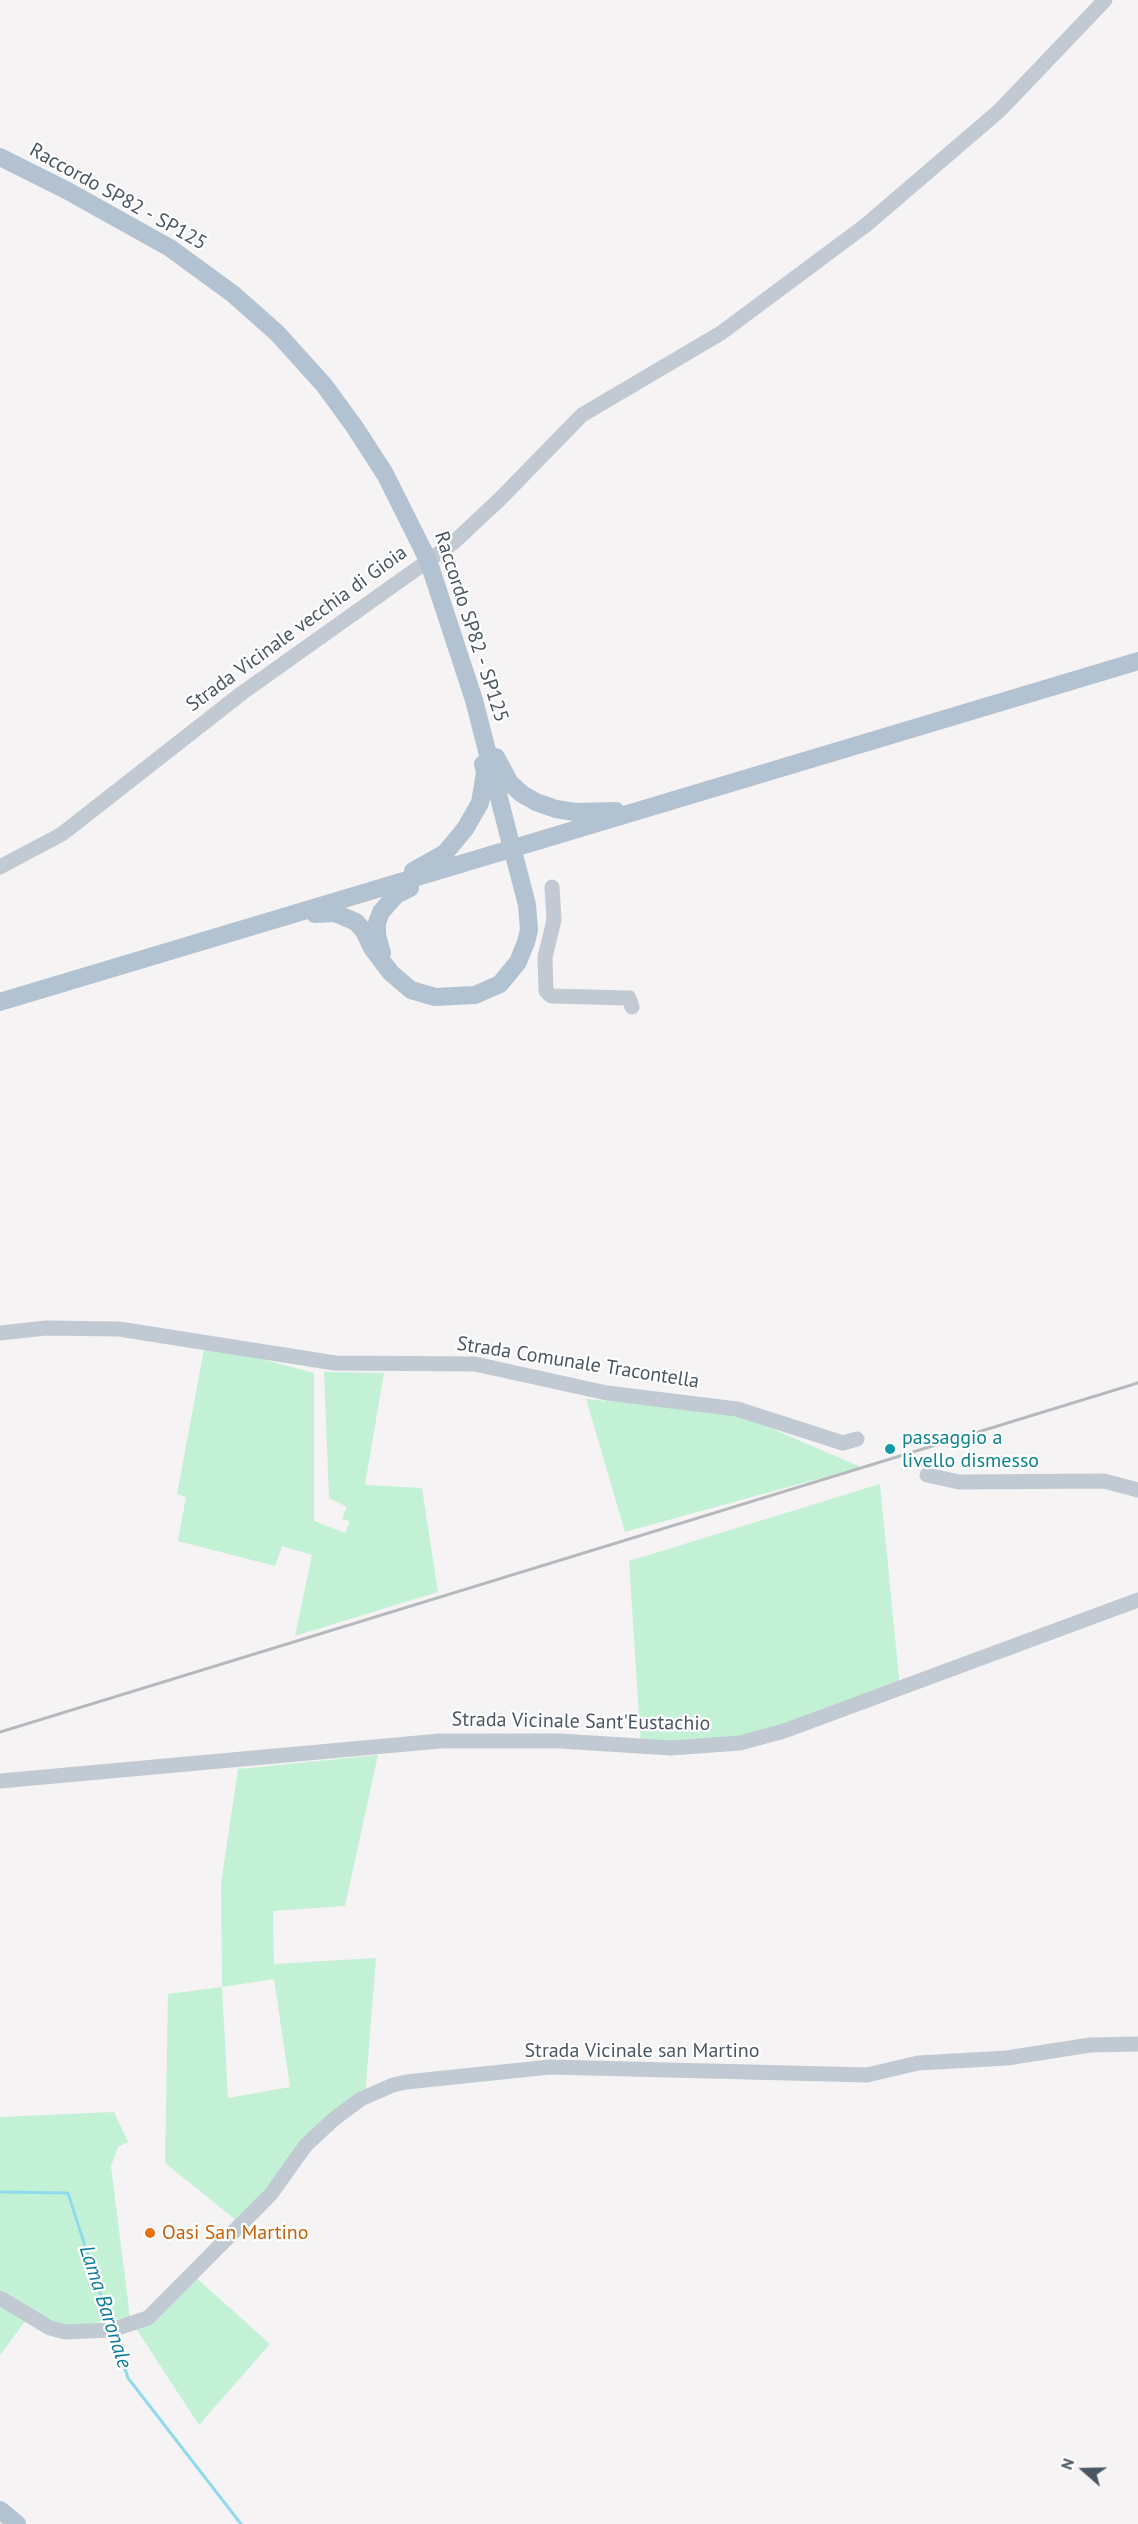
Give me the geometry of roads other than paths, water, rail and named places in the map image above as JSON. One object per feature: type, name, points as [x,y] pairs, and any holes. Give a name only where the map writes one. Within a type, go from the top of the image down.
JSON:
[{"type":"main road","name":"Raccordo SP82 - SP125","points":[[0,157],[66,190],[170,248],[233,294],[277,333],[324,385],[354,426],[385,474],[427,561],[477,711],[528,905],[529,930],[518,962],[500,984],[475,995],[435,997],[404,986],[372,948],[364,931],[356,922],[347,917],[324,912],[284,921],[267,922]]},
{"type":"main road","points":[[0,1002],[1138,661]]},
{"type":"main road","points":[[477,711],[500,767],[510,783],[522,794],[556,809],[575,812],[646,809]]},
{"type":"main road","points":[[365,894],[438,857],[455,843],[470,822],[480,803],[485,773],[477,711]]},
{"type":"main road","points":[[385,963],[377,935],[377,923],[381,912],[389,902],[404,890],[481,858]]},
{"type":"main road","points":[[0,2510],[17,2524]]},
{"type":"street","name":"Strada Vicinale vecchia di Gioia","points":[[0,867],[62,834],[242,693],[453,543],[500,499],[582,415],[704,345],[833,251],[911,188],[993,116],[1105,0]]},
{"type":"street","points":[[552,887],[554,920],[545,957],[546,991],[551,996],[628,999],[632,1007]]},
{"type":"street","name":"Strada Comunale Tracontella","points":[[0,1333],[46,1328],[119,1329],[335,1363],[475,1364],[607,1393],[737,1409],[843,1443],[857,1439]]},
{"type":"street","points":[[927,1476],[959,1482],[1104,1481],[1138,1490]]},
{"type":"street","name":"Strada Vicinale Sant'Eustachio","points":[[0,1781],[440,1741],[560,1741],[671,1748],[740,1743],[784,1731],[1138,1600]]},
{"type":"street","name":"Strada Vicinale san Martino","points":[[0,2298],[50,2328],[65,2332],[111,2330],[148,2318],[271,2194],[306,2145],[334,2119],[361,2099],[406,2082],[550,2067],[867,2075],[918,2063],[1007,2058],[1090,2045],[1138,2044]]},
{"type":"waterway","name":"Lama Baronale","points":[[0,2192],[68,2193],[110,2324]]},
{"type":"waterway","name":"Lama Baronale","points":[[113,2333],[128,2378],[241,2524]]},
{"type":"railway","points":[[0,1732],[1138,1383]]},
{"type":"place","name":"passaggio a livello dismesso","points":[[890,1449]]},
{"type":"place","name":"Oasi San Martino","points":[[150,2233]]}]
